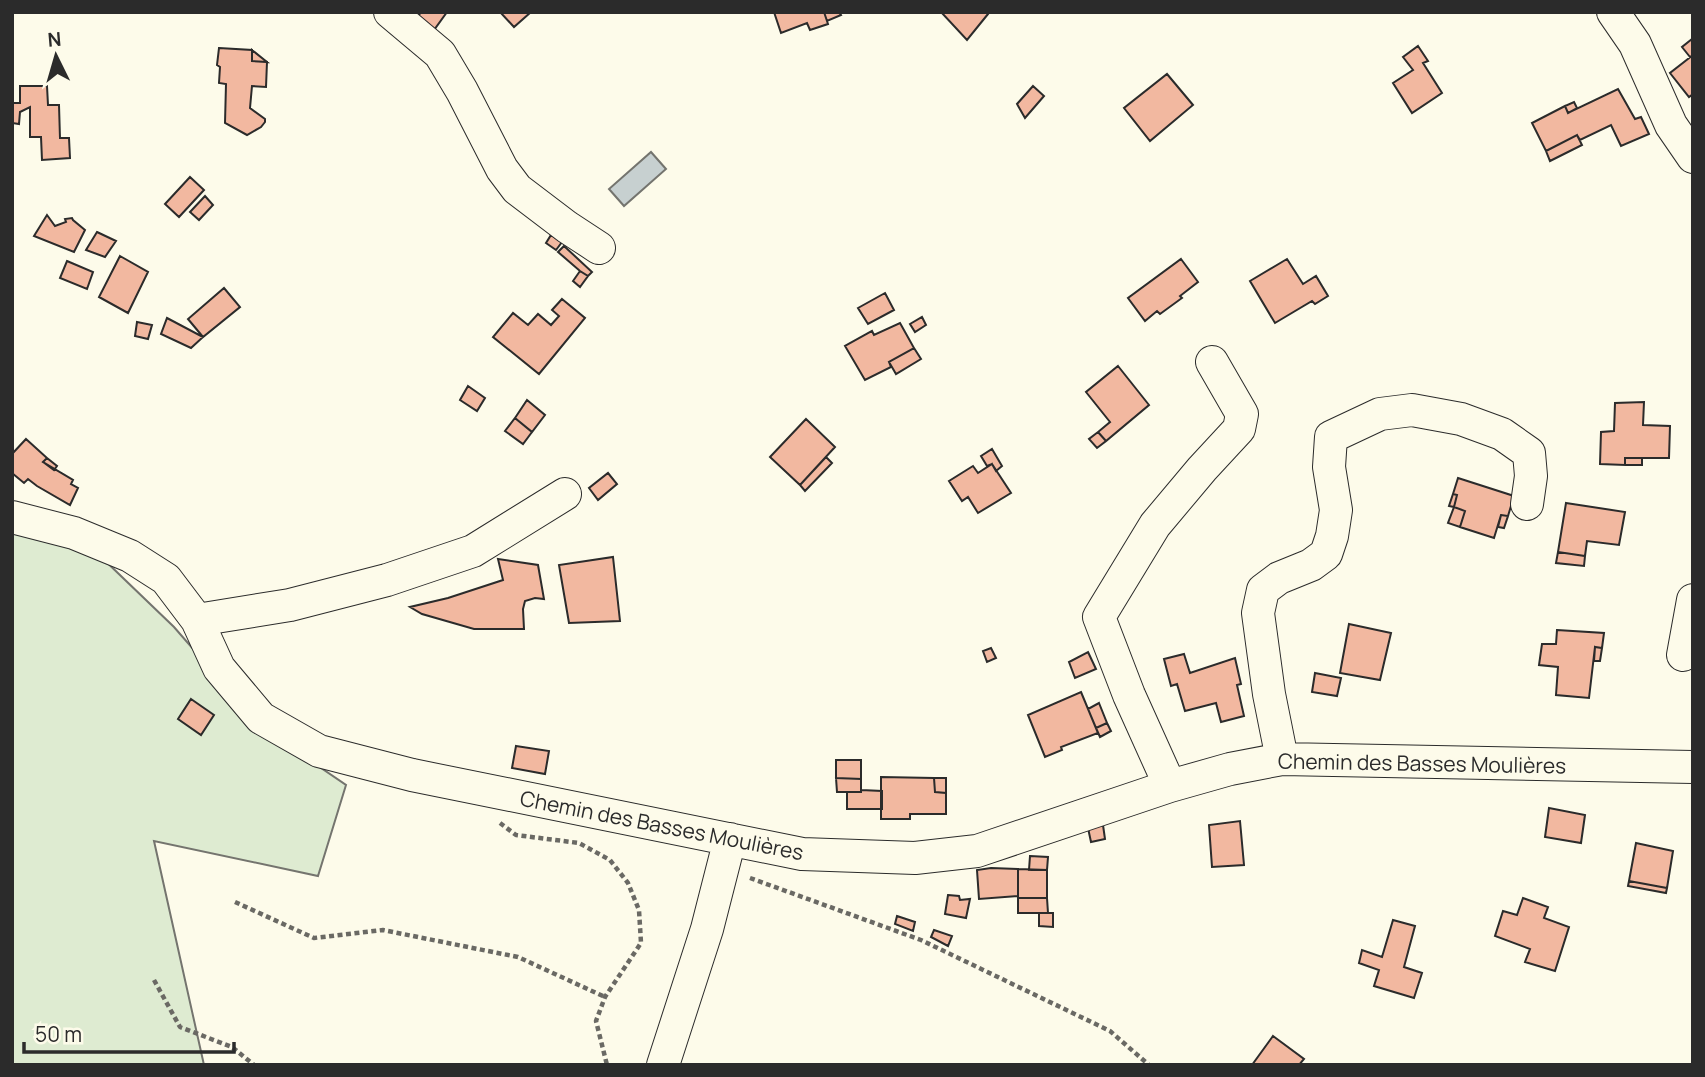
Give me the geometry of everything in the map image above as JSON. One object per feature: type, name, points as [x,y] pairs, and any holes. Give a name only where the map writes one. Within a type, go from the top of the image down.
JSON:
[{"type":"street","points":[[390,12],[440,54],[502,169],[517,189],[599,248]]},
{"type":"street","points":[[1613,12],[1635,44],[1671,125],[1693,157]]},
{"type":"street","points":[[1170,786],[1129,695],[1099,617],[1154,525],[1239,429],[1241,414],[1212,362]]},
{"type":"street","points":[[1282,759],[1269,694],[1258,613],[1263,590],[1279,578],[1311,565],[1326,554],[1336,510],[1329,467],[1331,437],[1380,414],[1412,410],[1461,419],[1502,434],[1529,453],[1531,476],[1527,504]]},
{"type":"street","points":[[197,620],[290,605],[387,580],[473,551],[565,494]]},
{"type":"street","name":"Chemin des Basses Moulières","points":[[12,517],[75,533],[130,556],[166,579],[197,620],[219,668],[261,718],[319,751],[412,775],[802,854],[915,858],[977,851],[1170,786],[1230,769],[1282,759],[1693,767]]},
{"type":"street","points":[[1683,655],[1693,600]]},
{"type":"street","points":[[663,1065],[706,929],[730,839]]},
{"type":"path","points":[[488,791],[493,819],[516,835],[579,843],[610,860],[628,883],[639,910],[641,943],[605,997],[596,1021],[607,1065]]},
{"type":"path","points":[[730,839],[740,874],[920,940],[1110,1031],[1149,1065]]},
{"type":"path","points":[[235,902],[314,939],[383,930],[518,957],[605,997]]},
{"type":"path","points":[[154,981],[180,1027],[232,1046],[254,1065]]},
{"type":"green space","points":[[12,531],[97,553],[174,627],[261,727],[346,785],[318,876],[154,841],[204,1065],[12,1065]]},
{"type":"shaded area","points":[[651,152],[666,169],[624,206],[609,189]]},
{"type":"building","points":[[421,12],[447,12],[434,30],[417,18]]},
{"type":"building","points":[[500,12],[531,12],[514,27]]},
{"type":"building","points":[[774,12],[824,12],[828,24],[810,30],[807,23],[781,33]]},
{"type":"building","points":[[824,12],[839,12],[841,15],[827,21]]},
{"type":"building","points":[[941,12],[987,12],[988,14],[967,40]]},
{"type":"building","points":[[1692,39],[1693,55],[1690,57],[1682,47]]},
{"type":"building","points":[[1418,46],[1428,61],[1423,63],[1442,93],[1412,113],[1393,83],[1413,70],[1403,57]]},
{"type":"building","points":[[219,48],[252,50],[252,61],[267,62],[266,87],[252,86],[250,108],[265,119],[265,122],[247,135],[225,123],[226,84],[219,83]]},
{"type":"building","points":[[252,50],[267,62],[252,61]]},
{"type":"building","points":[[1693,55],[1693,94],[1689,97],[1670,73]]},
{"type":"building","points":[[1167,74],[1193,105],[1150,141],[1124,108]]},
{"type":"building","points":[[20,86],[47,86],[48,105],[59,105],[60,138],[69,138],[70,158],[42,160],[41,137],[30,137],[30,107],[20,112],[19,124],[12,123],[12,103],[20,103]]},
{"type":"building","points":[[1033,86],[1044,96],[1025,118],[1017,104]]},
{"type":"building","points":[[1618,89],[1635,119],[1641,117],[1649,134],[1621,146],[1611,125],[1580,140],[1577,135],[1546,151],[1532,123],[1565,106],[1568,113]]},
{"type":"building","points":[[1574,102],[1577,108],[1568,113],[1565,106]]},
{"type":"building","points":[[1577,135],[1582,145],[1550,161],[1546,151]]},
{"type":"building","points":[[190,177],[204,190],[179,217],[165,204]]},
{"type":"building","points":[[205,196],[213,205],[199,220],[190,212]]},
{"type":"building","points":[[47,215],[55,226],[72,218],[85,230],[74,252],[34,236]]},
{"type":"building","points":[[97,232],[116,241],[105,257],[86,250]]},
{"type":"building","points":[[551,235],[562,242],[556,250],[546,243]]},
{"type":"building","points":[[564,246],[592,272],[588,276],[558,252]]},
{"type":"building","points":[[120,256],[148,272],[128,313],[99,297]]},
{"type":"building","points":[[1181,259],[1198,282],[1180,296],[1182,298],[1160,314],[1157,311],[1145,321],[1128,298]]},
{"type":"building","points":[[1287,259],[1303,284],[1316,276],[1328,296],[1315,304],[1312,301],[1275,323],[1250,281]]},
{"type":"building","points":[[67,261],[93,272],[87,289],[60,278]]},
{"type":"building","points":[[580,271],[588,276],[580,287],[573,281]]},
{"type":"building","points":[[224,288],[240,307],[203,337],[188,319]]},
{"type":"building","points":[[885,293],[894,310],[868,324],[858,308]]},
{"type":"building","points":[[562,299],[585,318],[539,374],[493,337],[513,313],[528,325],[538,314],[551,325],[559,316],[552,310]]},
{"type":"building","points":[[922,317],[926,325],[915,332],[910,324]]},
{"type":"building","points":[[167,318],[203,337],[191,348],[161,334]]},
{"type":"building","points":[[137,322],[152,325],[148,339],[135,336]]},
{"type":"building","points":[[900,323],[914,348],[889,362],[891,367],[865,380],[845,346],[872,331],[874,335]]},
{"type":"building","points":[[914,348],[921,359],[896,374],[889,362]]},
{"type":"building","points":[[1118,366],[1149,405],[1106,441],[1098,432],[1110,422],[1086,392]]},
{"type":"building","points":[[468,386],[485,398],[477,411],[460,400]]},
{"type":"building","points":[[527,400],[545,415],[532,432],[515,418]]},
{"type":"building","points":[[1644,402],[1643,425],[1670,426],[1669,458],[1625,458],[1625,465],[1600,464],[1601,432],[1614,431],[1615,403]]},
{"type":"building","points":[[515,418],[532,432],[523,444],[505,431]]},
{"type":"building","points":[[806,419],[835,447],[800,485],[770,457]]},
{"type":"building","points":[[1098,432],[1106,441],[1097,448],[1089,439]]},
{"type":"building","points":[[26,439],[47,458],[43,462],[73,480],[71,484],[78,488],[70,505],[28,479],[24,483],[12,473],[12,454]]},
{"type":"building","points":[[992,449],[1002,466],[996,471],[992,464],[987,466],[981,456]]},
{"type":"building","points":[[826,457],[832,463],[805,491],[800,485]]},
{"type":"building","points":[[47,458],[57,466],[54,470],[43,462]]},
{"type":"building","points":[[1625,458],[1642,458],[1642,465],[1625,465]]},
{"type":"building","points":[[992,464],[1011,493],[978,513],[968,497],[962,501],[949,481],[973,466],[978,473]]},
{"type":"building","points":[[608,473],[617,484],[598,500],[589,488]]},
{"type":"building","points":[[1458,478],[1514,496],[1508,516],[1501,515],[1494,538],[1460,527],[1465,511],[1454,507],[1457,495],[1453,494]]},
{"type":"building","points":[[1453,494],[1457,495],[1454,507],[1449,506]]},
{"type":"building","points":[[1566,503],[1625,512],[1619,545],[1587,541],[1585,556],[1558,552]]},
{"type":"building","points":[[1454,507],[1465,511],[1460,527],[1448,523]]},
{"type":"building","points":[[1501,515],[1508,516],[1504,528],[1498,527]]},
{"type":"building","points":[[1558,552],[1585,556],[1584,566],[1556,563]]},
{"type":"building","points":[[613,557],[620,621],[569,623],[559,565]]},
{"type":"building","points":[[498,559],[538,565],[544,599],[525,601],[524,629],[474,629],[422,614],[410,607],[503,580]]},
{"type":"building","points":[[1349,624],[1391,633],[1380,680],[1340,673]]},
{"type":"building","points":[[1557,630],[1604,633],[1602,648],[1595,647],[1589,698],[1556,695],[1558,667],[1539,665],[1542,644],[1556,644]]},
{"type":"building","points":[[1595,647],[1602,648],[1600,661],[1594,661]]},
{"type":"building","points":[[991,648],[996,658],[987,662],[983,651]]},
{"type":"building","points":[[1088,652],[1096,669],[1075,678],[1069,662]]},
{"type":"building","points":[[1184,654],[1190,673],[1235,658],[1241,684],[1237,685],[1244,716],[1221,722],[1216,703],[1185,711],[1177,684],[1171,686],[1164,659]]},
{"type":"building","points":[[1315,673],[1341,678],[1337,696],[1312,692]]},
{"type":"building","points":[[1081,692],[1098,733],[1061,747],[1062,750],[1045,757],[1028,715]]},
{"type":"building","points":[[191,699],[214,715],[201,735],[178,719]]},
{"type":"building","points":[[1099,703],[1107,723],[1096,728],[1088,709]]},
{"type":"building","points":[[1107,723],[1111,731],[1100,737],[1096,728]]},
{"type":"building","points":[[516,746],[549,751],[545,774],[512,768]]},
{"type":"building","points":[[836,760],[861,760],[861,779],[836,778]]},
{"type":"building","points":[[881,777],[934,778],[935,792],[946,793],[946,814],[910,814],[910,819],[881,819]]},
{"type":"building","points":[[836,778],[861,779],[861,792],[837,792]]},
{"type":"building","points":[[934,778],[946,778],[946,793],[935,792]]},
{"type":"building","points":[[882,791],[882,809],[847,809],[847,792]]},
{"type":"building","points":[[1549,808],[1585,815],[1581,843],[1545,837]]},
{"type":"building","points":[[1240,821],[1244,865],[1212,867],[1209,825]]},
{"type":"building","points":[[1103,825],[1105,839],[1091,842],[1088,828]]},
{"type":"building","points":[[1636,843],[1673,851],[1667,888],[1629,881]]},
{"type":"building","points":[[1030,856],[1048,857],[1047,870],[1029,870]]},
{"type":"building","points":[[1018,869],[1018,896],[979,899],[977,870]]},
{"type":"building","points":[[1018,869],[1047,870],[1047,898],[1018,898]]},
{"type":"building","points":[[1629,881],[1667,888],[1666,893],[1628,886]]},
{"type":"building","points":[[948,895],[959,896],[960,900],[970,899],[966,918],[945,914]]},
{"type":"building","points":[[1018,898],[1047,898],[1048,913],[1018,913]]},
{"type":"building","points":[[1523,898],[1548,907],[1544,918],[1569,927],[1555,971],[1525,962],[1530,949],[1495,936],[1503,911],[1517,915]]},
{"type":"building","points":[[1039,913],[1053,913],[1053,927],[1039,926]]},
{"type":"building","points":[[897,916],[915,922],[913,931],[895,924]]},
{"type":"building","points":[[1393,920],[1415,926],[1404,967],[1422,973],[1414,998],[1374,986],[1379,970],[1359,963],[1362,950],[1382,957]]},
{"type":"building","points":[[934,930],[952,936],[948,946],[931,937]]},
{"type":"building","points":[[1273,1036],[1304,1059],[1299,1065],[1252,1065]]}]
